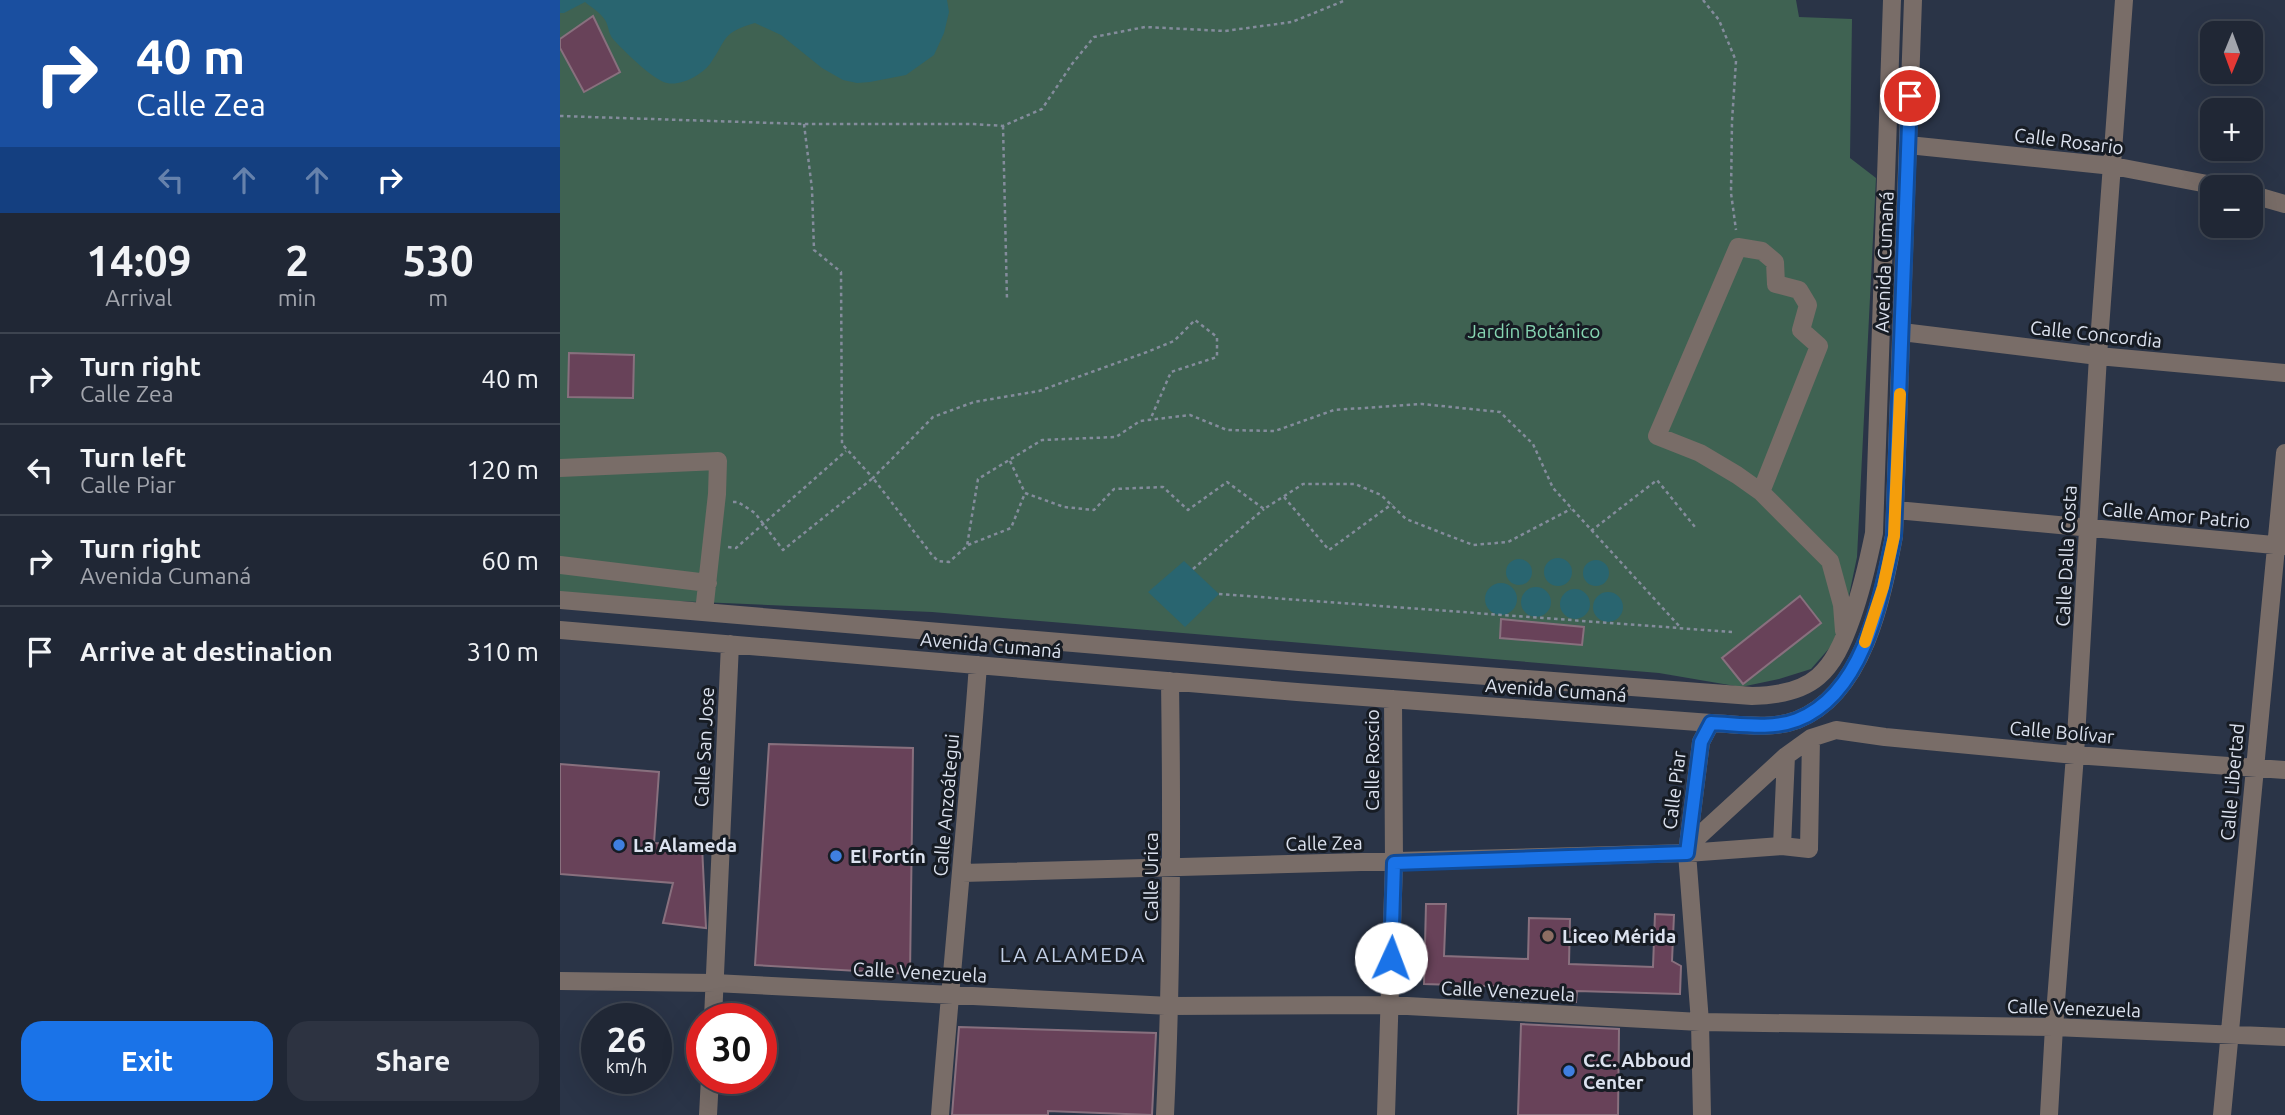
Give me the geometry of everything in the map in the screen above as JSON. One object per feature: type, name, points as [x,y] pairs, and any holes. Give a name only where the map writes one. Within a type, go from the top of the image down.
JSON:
[{"type":"street","name":"Avenida Cumaná","points":[[560,600],[1285,661],[1752,696],[1785,694],[1810,682],[1832,664],[1845,637],[1863,582],[1874,533],[1892,0]]},
{"type":"street","name":"Avenida Cumaná","points":[[560,630],[1711,723],[1769,725],[1796,720],[1826,704],[1836,694],[1856,663],[1872,622],[1889,559],[1896,510],[1913,0]]},
{"type":"street","name":"Calle Dalla Costa","points":[[2049,1115],[2076,755],[2098,356],[2124,0]]},
{"type":"street","name":"Calle Rosario","points":[[1909,145],[2113,166],[2200,183]]},
{"type":"street","points":[[2263,198],[2285,204]]},
{"type":"street","points":[[1761,492],[1819,346],[1801,330],[1808,305],[1799,290],[1776,284],[1775,262],[1762,251],[1738,247],[1657,436],[1700,453],[1761,492],[1830,561],[1842,605],[1845,637]]},
{"type":"street","name":"Calle Concordia","points":[[1902,332],[2098,356],[2285,373]]},
{"type":"street","name":"Calle Libertad","points":[[2222,1115],[2254,769],[2280,545],[2285,453]]},
{"type":"street","points":[[560,468],[718,461],[704,612]]},
{"type":"street","name":"Calle Amor Patrio","points":[[1896,510],[2280,545]]},
{"type":"street","points":[[560,565],[708,583]]},
{"type":"street","name":"Calle San Jose","points":[[713,1003],[730,644]]},
{"type":"street","name":"Calle Anzoátegui","points":[[940,1115],[978,665]]},
{"type":"street","name":"Calle Urica","points":[[1164,1115],[1170,1006],[1172,868],[1170,681]]},
{"type":"street","name":"Calle Roscio","points":[[1386,1115],[1394,863],[1393,699]]},
{"type":"street","name":"Calle Piar","points":[[1702,1115],[1700,1022],[1688,850],[1701,742],[1711,723]]},
{"type":"street","name":"Calle Bolívar","points":[[1811,738],[1836,730],[2076,755],[2285,770]]},
{"type":"street","points":[[1688,850],[1786,756],[1811,738]]},
{"type":"street","name":"Calle Zea","points":[[962,873],[1394,863],[1782,846],[1809,849],[1811,738]]},
{"type":"street","points":[[1782,846],[1786,756]]},
{"type":"street","name":"Calle Venezuela","points":[[560,981],[714,983],[1170,1006],[1389,1005],[1700,1022],[2054,1027],[2285,1037]]},
{"type":"street","points":[[708,1115],[709,1094]]},
{"type":"path","points":[[560,116],[804,124],[1003,126],[1042,109],[1094,37],[1145,27],[1225,31],[1292,22],[1346,0]]},
{"type":"path","points":[[1703,0],[1719,20],[1736,61],[1731,194],[1738,247]]},
{"type":"path","points":[[804,124],[812,189],[814,250],[841,272],[842,444],[873,478],[938,561],[948,562],[967,546],[1010,528],[1025,493]]},
{"type":"path","points":[[1003,126],[1007,300]]},
{"type":"path","points":[[716,501],[738,502],[755,513],[783,550],[873,478],[933,417],[974,402],[1039,391],[1135,357],[1174,341],[1195,320],[1217,337],[1217,357],[1171,372],[1150,420]]},
{"type":"path","points":[[967,546],[978,480],[1042,440],[1116,437],[1140,421],[1190,415],[1227,430],[1275,431],[1334,410],[1422,404],[1500,412],[1533,444],[1553,488],[1681,628]]},
{"type":"path","points":[[711,546],[736,548],[847,450]]},
{"type":"path","points":[[1010,460],[1025,493],[1064,507],[1094,510],[1114,489],[1163,487],[1188,510],[1227,482],[1264,509]]},
{"type":"path","points":[[1591,531],[1657,480],[1695,527]]},
{"type":"path","points":[[1193,569],[1264,509],[1303,484],[1354,484],[1381,495],[1406,519],[1473,545],[1508,541],[1571,509]]},
{"type":"path","points":[[1283,496],[1329,550],[1392,504]]},
{"type":"path","points":[[1219,594],[1732,632]]},
{"type":"green space","name":"Jardín Botánico","points":[[560,0],[1796,0],[1799,17],[1852,19],[1850,158],[1876,178],[1857,557],[1847,605],[1832,645],[1811,669],[1741,687],[1659,673],[932,612],[560,596]]},
{"type":"shaded area","points":[[560,0],[947,0],[949,12],[944,33],[934,55],[906,75],[870,82],[843,80],[822,68],[781,35],[755,23],[726,37],[702,72],[685,81],[667,83],[631,57],[611,37],[603,17],[585,2],[560,13]]},
{"type":"shaded area","points":[[1558,558],[1568,562],[1572,572],[1568,582],[1558,586],[1548,582],[1544,572],[1548,562]]},
{"type":"shaded area","points":[[1519,559],[1528,563],[1532,572],[1528,581],[1519,585],[1510,581],[1506,572],[1510,563]]},
{"type":"shaded area","points":[[1596,560],[1605,564],[1609,573],[1605,582],[1596,586],[1587,582],[1583,573],[1587,564]]},
{"type":"shaded area","points":[[1184,561],[1219,594],[1185,627],[1148,592]]},
{"type":"shaded area","points":[[1501,583],[1512,588],[1517,599],[1512,610],[1501,615],[1490,610],[1485,599],[1490,588]]},
{"type":"shaded area","points":[[1536,587],[1547,591],[1551,602],[1547,613],[1536,617],[1525,613],[1521,602],[1525,591]]},
{"type":"shaded area","points":[[1575,589],[1586,593],[1590,604],[1586,615],[1575,619],[1564,615],[1560,604],[1564,593]]},
{"type":"shaded area","points":[[1608,592],[1619,596],[1623,607],[1619,618],[1608,622],[1597,618],[1593,607],[1597,596]]},
{"type":"building","points":[[593,16],[620,72],[584,92],[560,48],[560,39]]},
{"type":"building","points":[[569,353],[634,355],[633,398],[568,397]]},
{"type":"building","points":[[1800,596],[1821,623],[1743,684],[1722,658]]},
{"type":"building","points":[[1501,619],[1584,627],[1582,645],[1500,638]]},
{"type":"building","name":"El Fortín","points":[[769,744],[913,748],[910,974],[755,965]]},
{"type":"building","name":"La Alameda","points":[[560,764],[659,772],[654,843],[702,846],[706,928],[663,923],[673,883],[560,874]]},
{"type":"building","points":[[1426,904],[1446,904],[1444,956],[1528,959],[1529,918],[1570,919],[1569,964],[1653,967],[1655,914],[1674,915],[1672,961],[1681,966],[1680,994],[1577,991],[1576,1002],[1518,1000],[1518,987],[1424,984]]},
{"type":"building","name":"C.C. Abboud Center","points":[[1521,1024],[1619,1029],[1618,1115],[1518,1115]]},
{"type":"building","points":[[959,1027],[1156,1033],[1152,1115],[1048,1111],[1048,1115],[952,1115]]},
{"type":"slow traffic","points":[[1865,642],[1883,587],[1894,536],[1900,394]]},
{"type":"place","name":"La Alameda","points":[[619,845]]},
{"type":"place","name":"El Fortín","points":[[836,856]]},
{"type":"place","name":"Liceo Mérida","points":[[1548,936]]},
{"type":"place","name":"C.C. Abboud Center","points":[[1569,1071]]},
{"type":"district","name":"LA ALAMEDA","points":[[1073,954]]},
{"type":"route","points":[[1391,958],[1394,863],[1687,853],[1701,742],[1711,723],[1769,725],[1796,720],[1826,704],[1846,681],[1872,622],[1894,536],[1910,96]]}]
